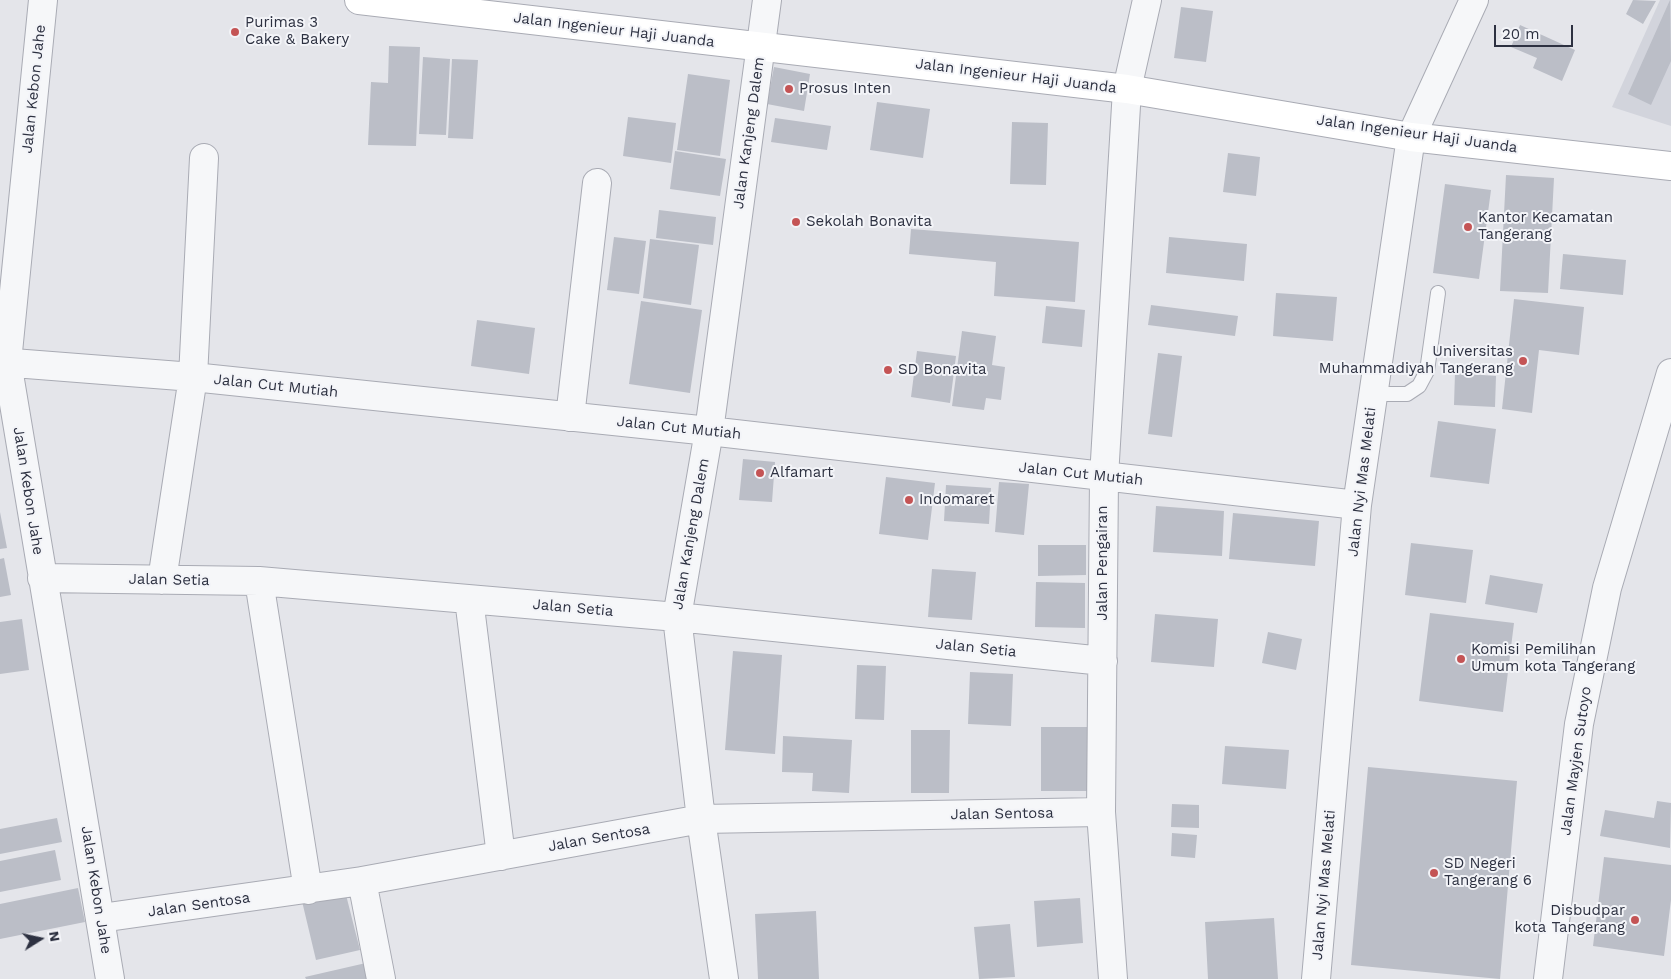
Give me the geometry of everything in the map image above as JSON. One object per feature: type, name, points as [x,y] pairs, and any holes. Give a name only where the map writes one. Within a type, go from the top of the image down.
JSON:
[{"type":"street","name":"Jalan Kebon Jahe","points":[[43,0],[3,362],[101,918],[110,979]]},
{"type":"street","name":"Jalan Ingenieur Haji Juanda","points":[[359,0],[1127,89],[1411,136],[1671,166]]},
{"type":"street","name":"Jalan Kanjeng Dalem","points":[[724,979],[701,819],[677,617],[709,431],[766,0]]},
{"type":"street","name":"Jalan Pengairan","points":[[1113,979],[1101,812],[1104,477],[1127,89],[1147,0]]},
{"type":"street","name":"Jalan Nyi Mas Melati","points":[[1316,979],[1357,504],[1411,136],[1474,0]]},
{"type":"street","points":[[162,580],[193,377],[204,158]]},
{"type":"street","points":[[570,417],[598,183]]},
{"type":"street","name":"Jalan Cut Mutiah","points":[[3,362],[193,377],[709,431],[1357,504]]},
{"type":"street","name":"Jalan Mayjen Sutoyo","points":[[1548,979],[1579,724],[1607,588],[1671,374]]},
{"type":"street","name":"Jalan Setia","points":[[42,578],[259,581],[677,617],[1103,661]]},
{"type":"street","points":[[259,581],[308,890]]},
{"type":"street","points":[[469,599],[501,856]]},
{"type":"street","name":"Jalan Sentosa","points":[[101,918],[308,890],[701,819],[1101,812]]},
{"type":"street","points":[[362,881],[381,979]]},
{"type":"lane","points":[[1373,394],[1407,394],[1419,386],[1427,372],[1438,293]]},
{"type":"shaded area","points":[[1660,0],[1671,0],[1671,126],[1612,107]]},
{"type":"building","points":[[1633,0],[1656,1],[1643,24],[1626,14]]},
{"type":"building","points":[[1670,0],[1671,61],[1651,105],[1628,94]]},
{"type":"building","points":[[1181,7],[1213,11],[1206,62],[1174,58]]},
{"type":"building","points":[[1520,25],[1575,50],[1562,81],[1533,68],[1537,58],[1511,47]]},
{"type":"building","points":[[389,46],[420,47],[416,146],[368,145],[371,82],[388,83]]},
{"type":"building","points":[[423,57],[450,59],[446,135],[419,134]]},
{"type":"building","points":[[452,59],[478,60],[473,139],[448,138]]},
{"type":"building","name":"Prosus Inten","points":[[774,67],[810,74],[804,111],[767,104]]},
{"type":"building","points":[[688,74],[730,80],[720,156],[677,150]]},
{"type":"building","points":[[877,102],[930,109],[923,158],[870,150]]},
{"type":"building","points":[[628,117],[676,123],[671,163],[623,156]]},
{"type":"building","points":[[775,118],[831,126],[827,150],[771,142]]},
{"type":"building","points":[[1012,122],[1048,123],[1046,185],[1010,184]]},
{"type":"building","points":[[675,151],[726,159],[720,196],[670,189]]},
{"type":"building","points":[[1228,153],[1260,157],[1256,196],[1223,192]]},
{"type":"building","points":[[1506,175],[1554,178],[1548,293],[1500,291]]},
{"type":"building","points":[[1445,184],[1491,190],[1479,279],[1433,273]]},
{"type":"building","points":[[659,210],[716,217],[713,245],[656,238]]},
{"type":"building","points":[[911,229],[1079,242],[1075,302],[994,296],[996,262],[909,254]]},
{"type":"building","points":[[614,237],[646,241],[639,294],[607,290]]},
{"type":"building","points":[[1169,237],[1247,244],[1244,281],[1166,273]]},
{"type":"building","points":[[650,239],[699,245],[691,305],[643,298]]},
{"type":"building","points":[[1563,254],[1626,260],[1623,295],[1560,289]]},
{"type":"building","points":[[1276,293],[1337,297],[1333,341],[1273,336]]},
{"type":"building","name":"Universitas Muhammadiyah Tangerang","points":[[1514,299],[1584,307],[1579,355],[1539,350],[1532,413],[1502,409]]},
{"type":"building","points":[[641,301],[702,310],[690,393],[629,384]]},
{"type":"building","points":[[1151,305],[1238,316],[1235,336],[1148,325]]},
{"type":"building","points":[[1046,306],[1085,310],[1082,347],[1042,343]]},
{"type":"building","points":[[477,320],[535,328],[529,374],[471,366]]},
{"type":"building","points":[[962,331],[996,336],[992,365],[1005,367],[1001,400],[986,398],[984,410],[952,406]]},
{"type":"building","points":[[917,351],[956,356],[950,403],[911,397]]},
{"type":"building","points":[[1158,353],[1182,356],[1172,437],[1148,434]]},
{"type":"building","points":[[1455,373],[1496,376],[1495,407],[1454,405]]},
{"type":"building","points":[[1438,421],[1496,429],[1489,484],[1430,477]]},
{"type":"building","points":[[743,459],[775,462],[772,502],[739,500]]},
{"type":"building","points":[[886,477],[935,483],[928,540],[879,534]]},
{"type":"building","points":[[999,482],[1029,484],[1024,535],[995,532]]},
{"type":"building","points":[[946,485],[991,488],[989,524],[944,521]]},
{"type":"building","points":[[1156,506],[1224,511],[1222,556],[1153,552]]},
{"type":"building","points":[[0,512],[7,548],[0,549]]},
{"type":"building","points":[[1233,513],[1319,521],[1315,566],[1229,559]]},
{"type":"building","points":[[1411,543],[1473,550],[1466,603],[1405,595]]},
{"type":"building","points":[[1038,545],[1086,545],[1086,575],[1038,576]]},
{"type":"building","points":[[4,558],[11,595],[0,597],[0,559]]},
{"type":"building","points":[[932,569],[976,572],[972,620],[928,617]]},
{"type":"building","points":[[1490,575],[1543,584],[1537,613],[1485,604]]},
{"type":"building","points":[[1036,582],[1085,583],[1085,628],[1035,627]]},
{"type":"building","points":[[1430,613],[1514,623],[1503,712],[1419,701]]},
{"type":"building","points":[[1155,614],[1218,619],[1214,667],[1151,662]]},
{"type":"building","points":[[22,619],[29,670],[0,674],[0,622]]},
{"type":"building","points":[[1268,632],[1302,639],[1296,670],[1262,663]]},
{"type":"building","points":[[733,651],[782,655],[775,754],[725,750]]},
{"type":"building","points":[[857,665],[886,666],[884,720],[855,719]]},
{"type":"building","points":[[970,672],[1013,674],[1011,726],[968,724]]},
{"type":"building","points":[[1041,727],[1094,727],[1094,791],[1041,791]]},
{"type":"building","points":[[911,730],[950,730],[949,793],[911,793]]},
{"type":"building","points":[[783,736],[852,740],[849,793],[812,791],[813,773],[782,772]]},
{"type":"building","points":[[1225,746],[1289,750],[1286,789],[1222,784]]},
{"type":"building","points":[[1368,767],[1517,781],[1500,979],[1351,965]]},
{"type":"building","points":[[1657,801],[1671,803],[1670,848],[1600,836],[1605,810],[1654,818]]},
{"type":"building","points":[[1172,804],[1199,805],[1199,828],[1171,827]]},
{"type":"building","points":[[57,818],[62,842],[0,854],[0,829]]},
{"type":"building","points":[[1172,833],[1197,835],[1195,858],[1171,856]]},
{"type":"building","points":[[55,850],[61,880],[0,892],[0,861]]},
{"type":"building","points":[[1604,857],[1671,865],[1671,900],[1664,956],[1593,946]]},
{"type":"building","points":[[344,887],[360,950],[316,960],[301,897]]},
{"type":"building","points":[[78,888],[85,922],[0,939],[0,904]]},
{"type":"building","points":[[1080,898],[1083,943],[1037,947],[1034,901]]},
{"type":"building","points":[[816,911],[819,979],[758,979],[755,914]]},
{"type":"building","points":[[1274,918],[1278,979],[1208,979],[1205,922]]},
{"type":"building","points":[[1010,924],[1015,977],[979,979],[974,927]]},
{"type":"building","points":[[366,963],[369,979],[306,979],[305,977]]},
{"type":"place","name":"Purimas 3 Cake & Bakery","points":[[235,32]]},
{"type":"place","name":"Prosus Inten","points":[[789,89]]},
{"type":"place","name":"Sekolah Bonavita","points":[[796,222]]},
{"type":"place","name":"Kantor Kecamatan Tangerang","points":[[1468,227]]},
{"type":"place","name":"Universitas Muhammadiyah Tangerang","points":[[1523,361]]},
{"type":"place","name":"SD Bonavita","points":[[888,370]]},
{"type":"place","name":"Alfamart","points":[[760,473]]},
{"type":"place","name":"Indomaret","points":[[909,500]]},
{"type":"place","name":"Komisi Pemilihan Umum kota Tangerang","points":[[1461,659]]},
{"type":"place","name":"SD Negeri Tangerang 6","points":[[1434,873]]},
{"type":"place","name":"Disbudpar kota Tangerang","points":[[1635,920]]}]
